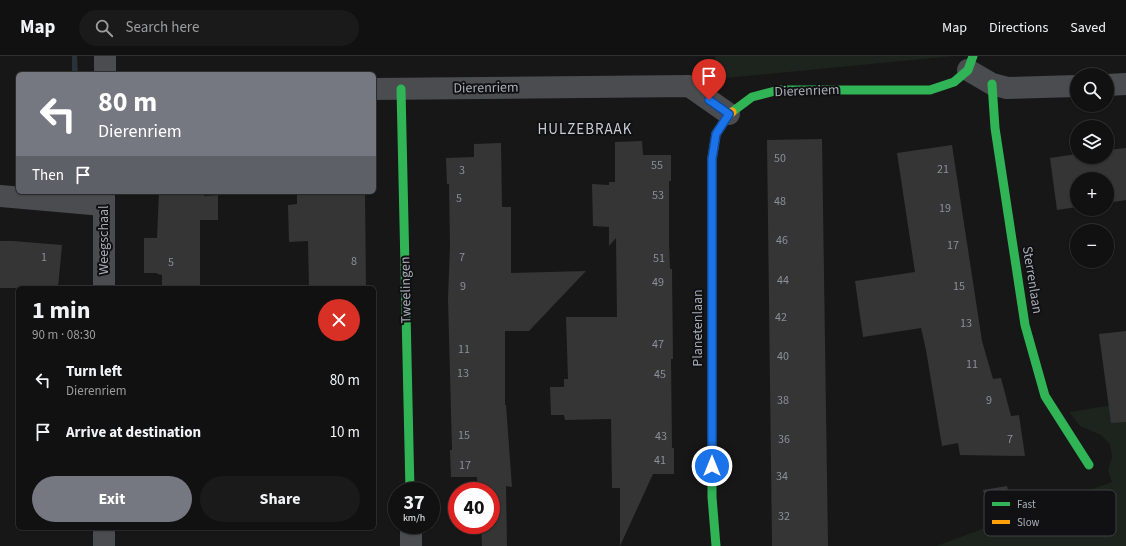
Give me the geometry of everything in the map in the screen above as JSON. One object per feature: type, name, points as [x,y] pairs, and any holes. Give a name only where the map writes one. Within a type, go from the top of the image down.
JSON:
[{"type":"street","points":[[105,56],[105,72]]},
{"type":"street","name":"Dierenriem","points":[[376,89],[689,86],[729,114],[752,97],[779,90],[930,90],[954,82],[970,63],[992,84],[1007,88],[1070,86]]},
{"type":"street","name":"Sterrenlaan","points":[[992,84],[995,128],[1025,325],[1045,396],[1089,465]]},
{"type":"street","points":[[1114,85],[1126,84]]},
{"type":"street","name":"Tweelingen","points":[[401,89],[410,482]]},
{"type":"street","name":"Planetenlaan","points":[[716,546],[712,497],[712,159],[716,134],[729,114]]},
{"type":"street","points":[[0,196],[104,198]]},
{"type":"street","name":"Weegschaal","points":[[104,198],[104,286]]},
{"type":"street","points":[[104,530],[104,546]]},
{"type":"street","points":[[411,534],[412,546]]},
{"type":"shaded area","points":[[72,56],[77,56],[78,72],[72,72]]},
{"type":"shaded area","points":[[715,56],[954,56],[715,79]]},
{"type":"shaded area","points":[[1126,403],[1126,546],[936,546],[984,529],[984,536],[1116,536],[1116,490],[1090,490],[1112,482],[1108,470],[1112,457],[1110,444],[1101,435],[1080,426],[1069,412]]},
{"type":"building","points":[[822,139],[828,546],[772,546],[767,140]]},
{"type":"building","points":[[642,141],[643,155],[671,155],[671,181],[669,181],[669,243],[670,269],[672,269],[673,359],[671,359],[672,448],[674,448],[674,474],[653,474],[620,546],[620,488],[612,488],[611,419],[565,420],[564,415],[551,415],[550,387],[564,387],[564,379],[568,379],[566,317],[617,317],[616,238],[609,246],[609,227],[593,226],[592,184],[609,185],[609,182],[615,182],[615,142]]},
{"type":"building","points":[[501,143],[502,207],[511,207],[511,273],[586,271],[529,331],[505,331],[505,405],[512,487],[506,486],[507,546],[482,546],[481,534],[500,534],[500,482],[477,482],[477,477],[451,477],[450,450],[452,450],[448,299],[450,246],[449,184],[447,184],[446,158],[474,157],[474,144]]},
{"type":"building","points":[[952,145],[982,341],[993,379],[1001,378],[1011,416],[1019,415],[1025,456],[960,455],[958,443],[942,446],[921,328],[863,337],[855,281],[915,272],[897,153]]},
{"type":"building","points":[[1126,148],[1126,200],[1114,202],[1114,172],[1070,172],[1070,208],[1057,210],[1050,158],[1070,155],[1070,164],[1114,164],[1114,149]]},
{"type":"building","points":[[159,194],[204,194],[204,196],[218,195],[218,220],[200,220],[200,286],[162,286],[162,275],[157,273],[144,273],[144,238],[157,238]]},
{"type":"building","points":[[297,194],[365,194],[366,286],[309,286],[308,241],[289,242],[288,205],[297,204]]},
{"type":"building","points":[[0,241],[62,245],[58,286],[16,286],[16,288],[0,288]]},
{"type":"building","points":[[1126,331],[1126,422],[1111,423],[1099,334]]},
{"type":"building","points":[[1007,486],[1008,490],[984,490],[984,494],[983,490]]},
{"type":"traffic: fast","points":[[732,112],[752,97],[779,90],[930,90],[954,82],[968,70],[973,56]]},
{"type":"traffic: fast","points":[[992,84],[995,128],[1025,325],[1045,396],[1089,465]]},
{"type":"traffic: fast","points":[[401,89],[410,482]]},
{"type":"traffic: fast","points":[[712,277],[712,497],[716,546]]},
{"type":"traffic: slow","points":[[712,277],[712,159],[716,134],[729,114],[732,112]]},
{"type":"district","name":"HULZEBRAAK","points":[[585,129]]},
{"type":"route","points":[[709,100],[729,114],[716,134],[712,159],[712,466]]}]
